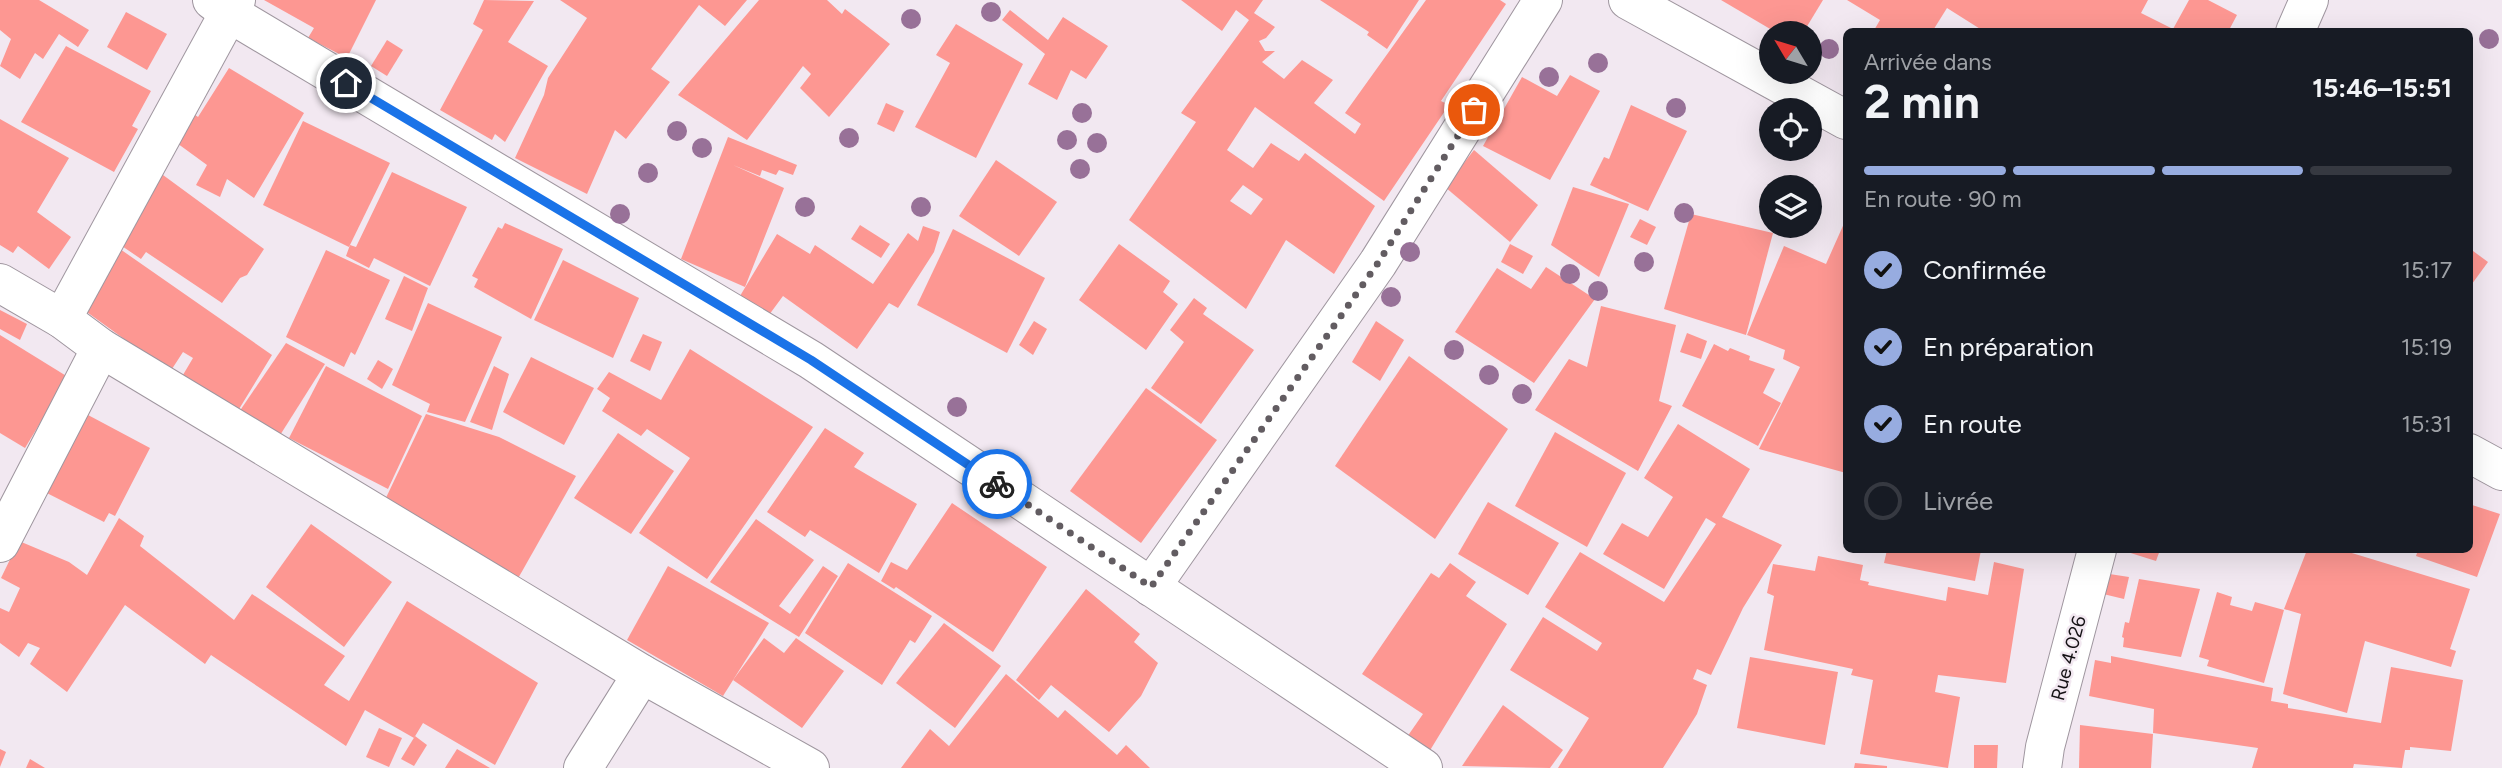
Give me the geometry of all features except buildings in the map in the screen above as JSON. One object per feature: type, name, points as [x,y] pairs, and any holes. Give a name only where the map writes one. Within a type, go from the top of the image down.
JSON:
[{"type":"street","points":[[1151,587],[1378,263],[1543,0]]},
{"type":"street","points":[[1628,0],[1843,118]]},
{"type":"street","points":[[2297,28],[2309,0]]},
{"type":"street","points":[[62,318],[226,4],[811,360],[1423,768]]},
{"type":"street","points":[[0,283],[62,318],[101,348],[642,674],[810,768]]},
{"type":"street","points":[[0,543],[101,348]]},
{"type":"street","points":[[2473,455],[2502,471]]},
{"type":"street","name":"Rue 4.026","points":[[2042,768],[2045,747],[2096,553]]},
{"type":"street","points":[[583,768],[642,674]]},
{"type":"way so far","points":[[997,484],[1151,587],[1378,263],[1474,110]]},
{"type":"route","points":[[346,83],[811,360],[997,484]]}]
